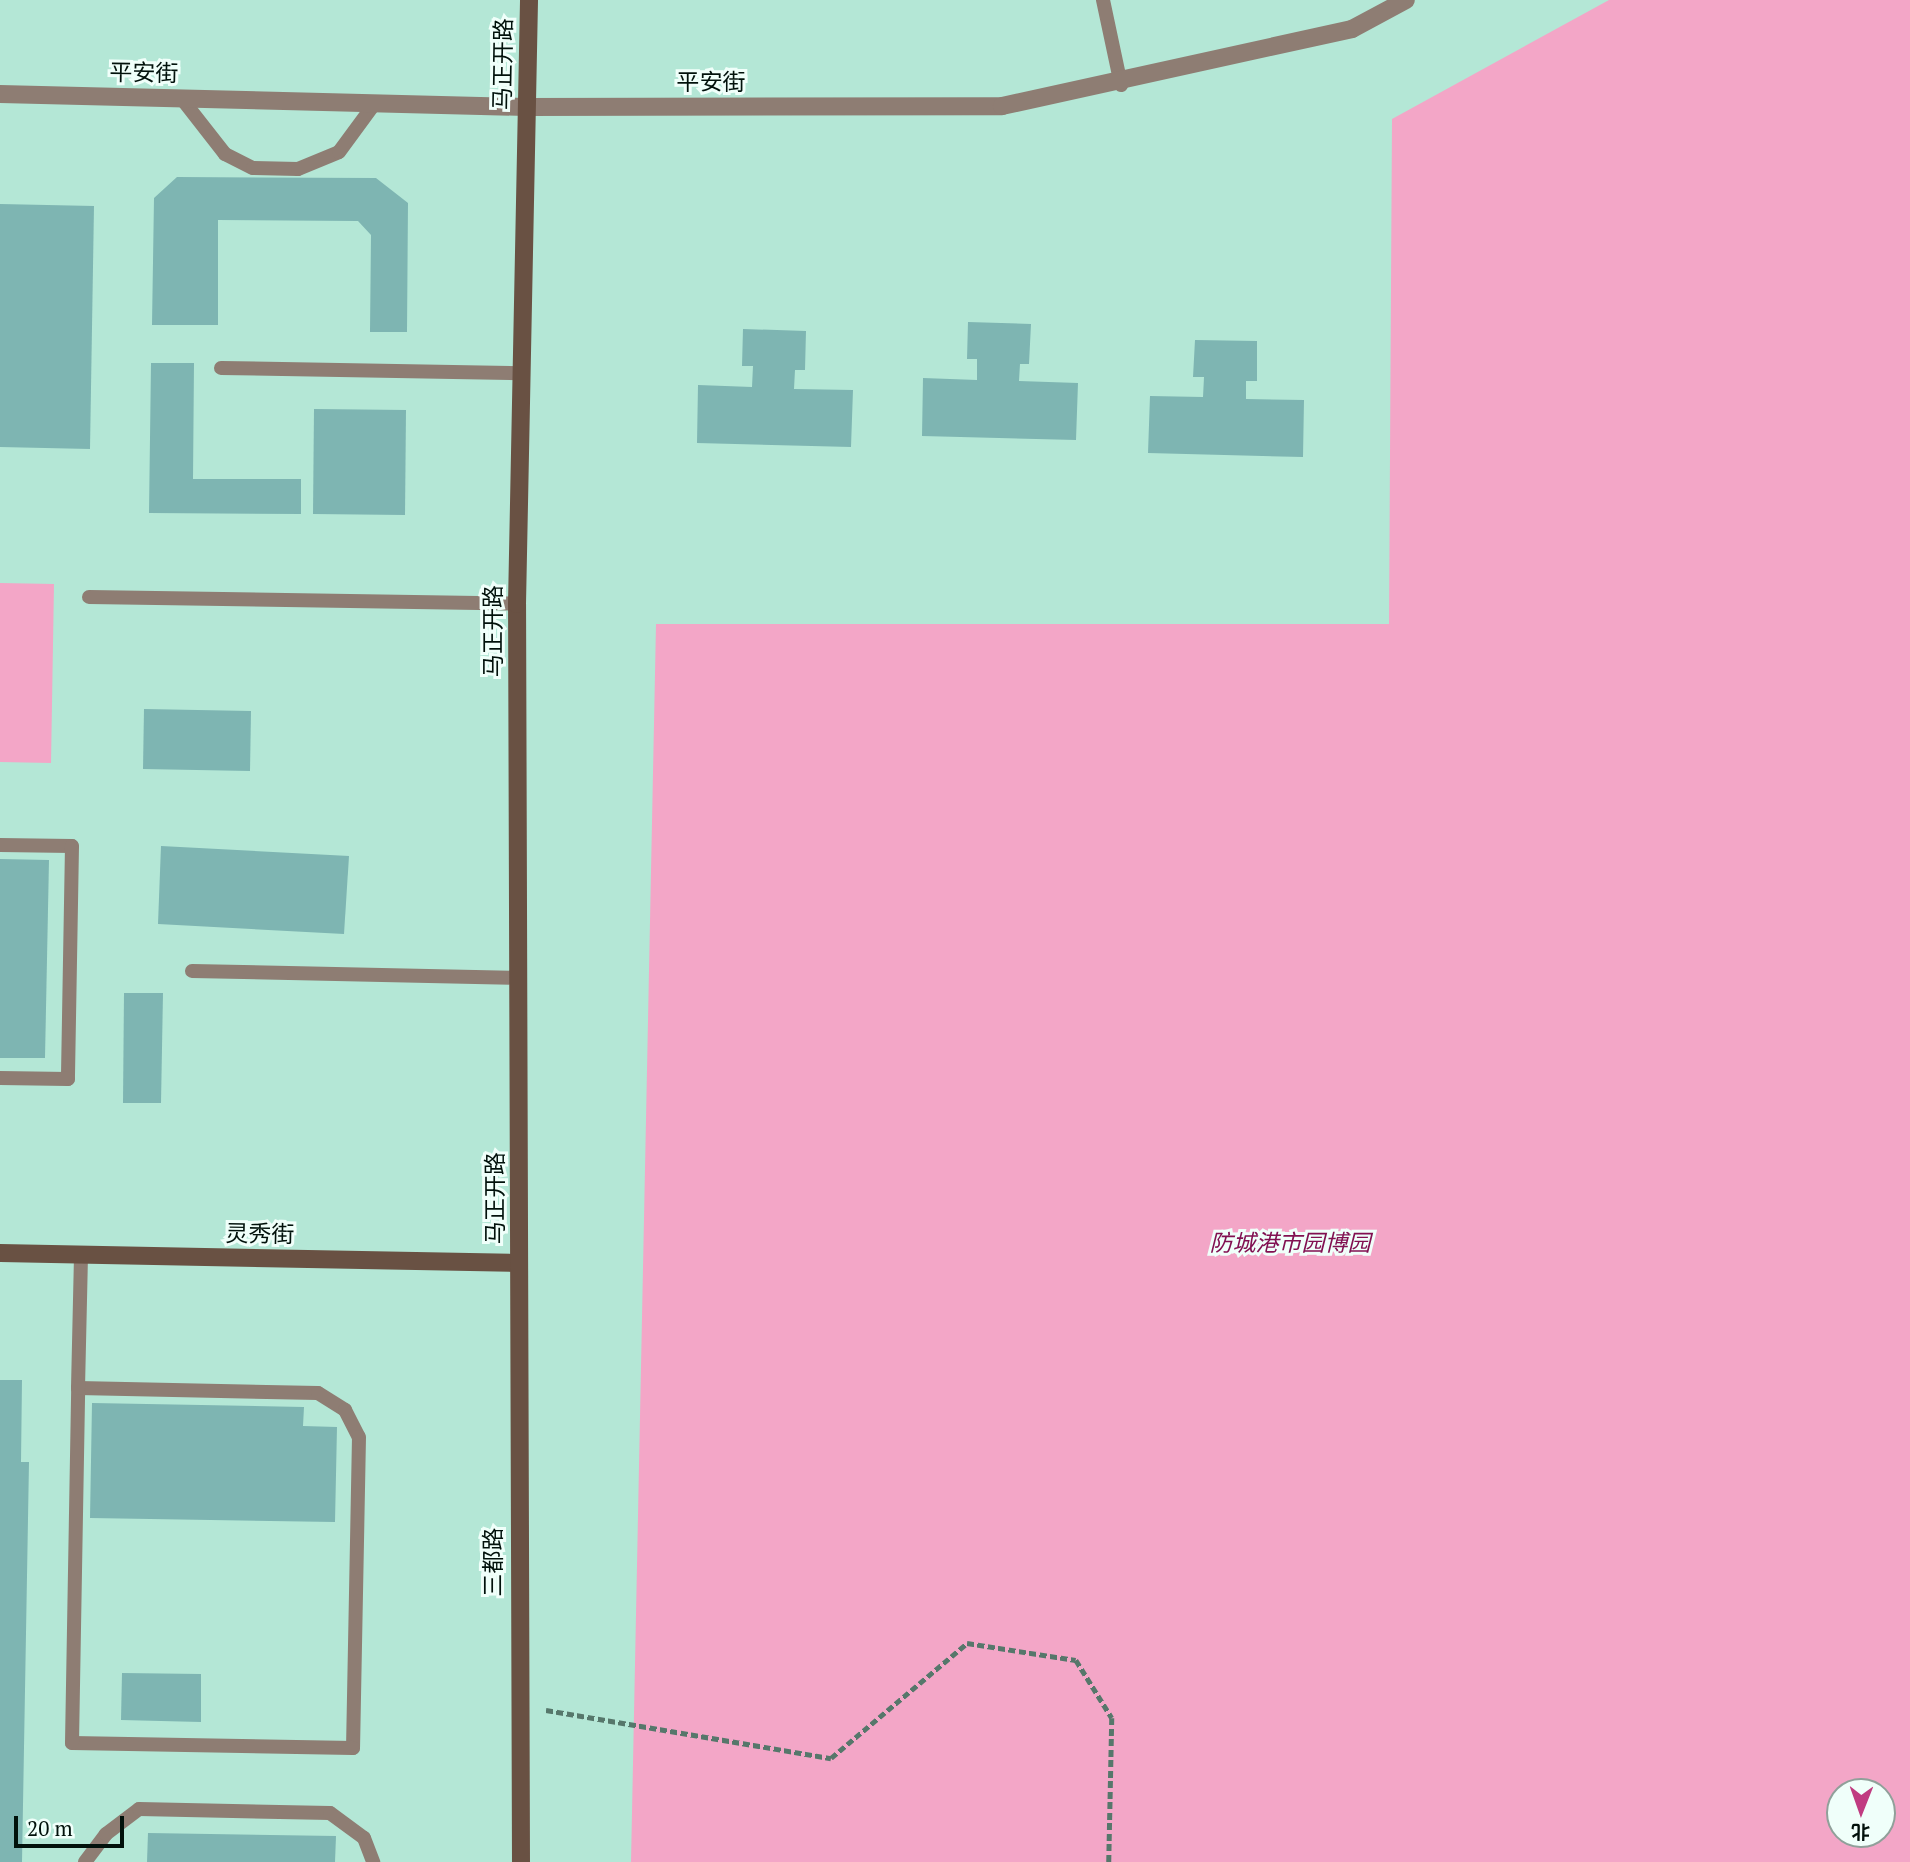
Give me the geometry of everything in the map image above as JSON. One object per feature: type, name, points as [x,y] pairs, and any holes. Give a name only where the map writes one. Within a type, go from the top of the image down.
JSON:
[{"type":"main road","name":"马正开路","points":[[519,1263],[517,604],[529,0]]},
{"type":"main road","name":"灵秀街","points":[[0,1253],[519,1263]]},
{"type":"main road","name":"三都路","points":[[519,1263],[517,1706],[521,1862]]},
{"type":"street","name":"平安街","points":[[0,94],[526,107],[1002,106],[1121,85],[1352,29],[1406,0]]},
{"type":"lane","points":[[1103,0],[1121,85]]},
{"type":"lane","points":[[182,99],[225,154],[253,167],[298,169],[339,152],[375,103]]},
{"type":"lane","points":[[221,368],[522,373]]},
{"type":"lane","points":[[89,597],[517,604]]},
{"type":"lane","points":[[0,845],[72,846],[68,1079],[0,1078]]},
{"type":"lane","points":[[192,971],[519,978]]},
{"type":"lane","points":[[78,1388],[317,1393],[345,1410],[359,1437],[353,1748],[72,1744],[78,1388],[81,1255]]},
{"type":"lane","points":[[85,1862],[106,1834],[139,1809],[330,1813],[364,1838],[373,1862]]},
{"type":"path","points":[[517,1706],[831,1758],[967,1643],[1076,1660],[1112,1718],[1109,1862]]},
{"type":"green space","name":"防城港市园博园","points":[[1609,0],[1910,0],[1910,1862],[631,1862],[656,624],[1389,624],[1392,119]]},
{"type":"green space","points":[[0,583],[54,584],[51,763],[0,762]]},
{"type":"building","points":[[177,177],[376,178],[408,203],[407,332],[370,332],[371,235],[358,221],[218,220],[218,325],[152,325],[154,198]]},
{"type":"building","points":[[0,204],[94,206],[90,449],[0,447]]},
{"type":"building","points":[[968,322],[1031,324],[1029,364],[1020,364],[1019,381],[1078,383],[1076,440],[922,436],[923,378],[977,380],[977,359],[967,359]]},
{"type":"building","points":[[743,329],[806,331],[805,370],[795,370],[794,389],[853,390],[851,447],[697,443],[698,385],[752,387],[753,366],[742,366]]},
{"type":"building","points":[[1195,340],[1257,341],[1257,381],[1246,381],[1246,399],[1304,400],[1303,457],[1148,453],[1150,396],[1203,397],[1204,377],[1193,377]]},
{"type":"building","points":[[151,363],[194,363],[193,479],[301,479],[301,514],[149,513]]},
{"type":"building","points":[[314,409],[406,410],[405,515],[313,514]]},
{"type":"building","points":[[144,709],[251,711],[250,771],[143,769]]},
{"type":"building","points":[[161,846],[349,856],[344,934],[158,924]]},
{"type":"building","points":[[0,859],[49,860],[45,1058],[0,1058]]},
{"type":"building","points":[[124,993],[163,993],[161,1103],[123,1103]]},
{"type":"building","points":[[0,1380],[22,1380],[21,1462],[29,1462],[22,1862],[0,1862]]},
{"type":"building","points":[[92,1403],[304,1407],[303,1426],[337,1427],[335,1522],[90,1518]]},
{"type":"building","points":[[122,1673],[201,1674],[201,1722],[121,1720]]},
{"type":"building","points":[[148,1833],[336,1836],[335,1862],[147,1862]]}]
